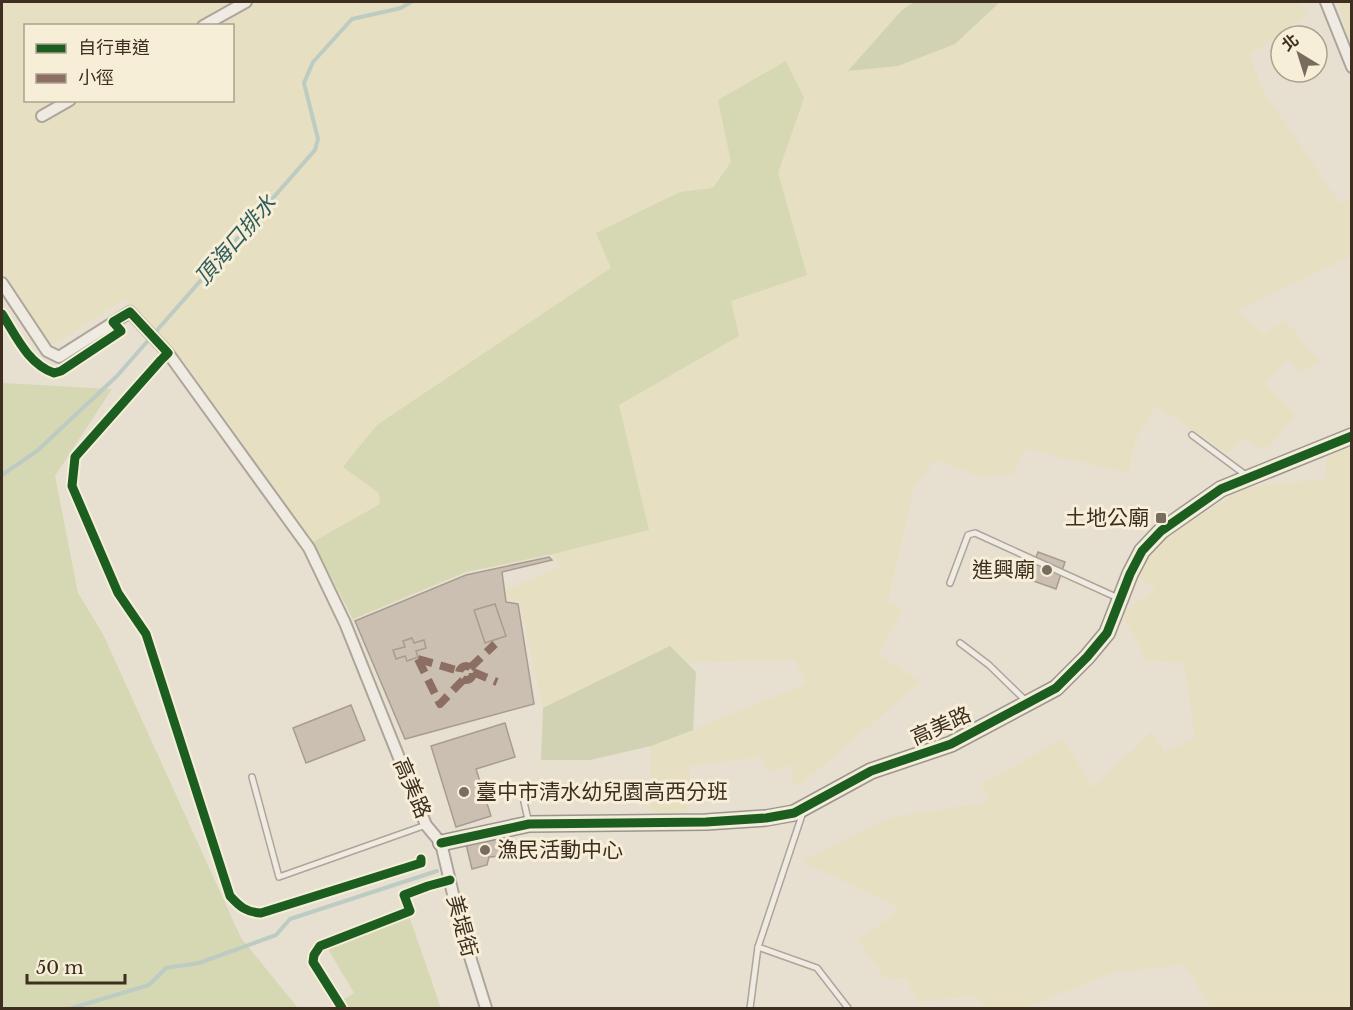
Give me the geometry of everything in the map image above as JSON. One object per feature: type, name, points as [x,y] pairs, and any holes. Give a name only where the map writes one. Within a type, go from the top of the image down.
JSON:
[{"type":"street","points":[[208,24],[246,2]]},
{"type":"street","points":[[1326,2],[1352,67]]},
{"type":"street","points":[[42,116],[66,102]]},
{"type":"street","name":"高美路","points":[[2,283],[47,351],[59,357],[130,312],[168,353],[309,548],[345,623],[426,825],[441,843],[529,824],[706,822],[766,818],[794,813],[871,771],[951,744],[1056,688],[1087,657],[1107,633],[1130,574],[1142,551],[1161,531],[1221,489],[1352,436]]},
{"type":"street","name":"美堤街","points":[[441,843],[461,928],[486,1008]]},
{"type":"lane","points":[[1192,435],[1249,477]]},
{"type":"lane","points":[[950,584],[968,535],[975,533],[1120,598]]},
{"type":"lane","points":[[960,643],[989,665],[1028,703]]},
{"type":"lane","points":[[252,777],[279,877],[426,825]]},
{"type":"lane","points":[[522,793],[529,824]]},
{"type":"lane","points":[[750,1008],[758,947],[805,806]]},
{"type":"lane","points":[[758,947],[817,968],[848,1008]]},
{"type":"shaded area","points":[[2,2],[914,2],[901,12],[849,71],[955,44],[1000,2],[1299,2],[1308,14],[1294,24],[1269,24],[1269,41],[1249,55],[1265,93],[1340,203],[1351,198],[1351,256],[1236,311],[1265,334],[1285,320],[1320,362],[1300,372],[1288,359],[1265,383],[1296,415],[1269,447],[1254,447],[1246,437],[1227,453],[1156,406],[1135,441],[1128,473],[1025,449],[1014,473],[985,478],[935,460],[914,487],[888,601],[903,610],[878,654],[921,682],[799,786],[789,777],[795,765],[767,772],[761,757],[690,766],[686,813],[650,812],[651,746],[806,684],[795,660],[689,663],[670,646],[543,708],[520,602],[508,601],[504,591],[559,567],[553,554],[466,572],[353,619],[313,542],[189,368],[125,299],[51,346],[2,272]]},
{"type":"shaded area","points":[[1338,2],[1351,2],[1351,46],[1350,43]]},
{"type":"shaded area","points":[[1351,445],[1351,1008],[1211,1008],[1185,965],[1115,972],[1024,1008],[987,1008],[975,996],[917,1002],[906,978],[886,979],[859,941],[900,908],[801,861],[890,818],[984,804],[989,798],[981,784],[1063,739],[1093,788],[1152,731],[1164,752],[1195,739],[1184,663],[1147,661],[1122,613],[1156,589],[1137,577],[1156,544],[1245,487],[1325,479],[1327,455]]},
{"type":"green space","points":[[914,2],[1000,2],[955,44],[898,66],[848,71],[901,11]]},
{"type":"green space","points":[[786,61],[804,98],[778,173],[807,275],[731,301],[739,336],[619,405],[649,530],[553,554],[466,572],[353,619],[313,542],[380,504],[379,493],[343,467],[377,425],[611,268],[596,233],[680,192],[713,188],[731,162],[718,100]]},
{"type":"green space","points":[[2,380],[4,383],[112,389],[55,476],[78,593],[103,634],[241,938],[298,1008],[5,1008],[2,1004]]},
{"type":"green space","points":[[670,646],[696,672],[693,730],[651,746],[590,760],[541,760],[543,708]]},
{"type":"green space","points":[[409,916],[441,1008],[346,1008],[341,1001],[354,993],[328,949]]},
{"type":"building","name":"進興廟","points":[[1038,552],[1065,562],[1056,589],[1028,579]]},
{"type":"building","points":[[549,557],[552,560],[502,572],[506,602],[518,604],[534,704],[405,739],[355,621],[466,575]]},
{"type":"building","points":[[495,604],[506,636],[485,643],[474,610]]},
{"type":"building","points":[[412,638],[414,643],[424,640],[426,648],[416,651],[418,657],[407,661],[405,656],[396,659],[393,650],[405,647],[403,641]]},
{"type":"building","points":[[351,705],[365,740],[306,763],[293,728]]},
{"type":"building","name":"臺中市清水幼兒園高西分班","points":[[505,723],[515,757],[476,769],[491,816],[456,827],[431,746]]},
{"type":"building","name":"漁民活動中心","points":[[499,837],[503,856],[489,857],[487,865],[472,869],[466,844]]},
{"type":"waterway","name":"頂海口排水","points":[[2,475],[37,451],[117,376],[315,150],[318,139],[304,83],[313,62],[352,19],[401,8],[411,2]]},
{"type":"waterway","points":[[72,1008],[149,985],[166,968],[199,963],[276,935],[290,919],[437,871]]},
{"type":"marked path","points":[[470,668],[495,644]]},
{"type":"marked path","points":[[418,659],[440,704],[463,680]]},
{"type":"marked path","points":[[418,659],[459,671]]},
{"type":"marked path","points":[[466,666],[471,668],[473,673],[471,678],[466,680],[461,678],[459,673],[461,668],[466,666]]},
{"type":"marked path","points":[[473,672],[497,682]]},
{"type":"cycle path","points":[[2,314],[30,356],[45,369],[54,373],[61,371],[121,331],[113,322],[130,312],[168,353],[163,358]]},
{"type":"cycle path","points":[[161,360],[75,457],[72,486],[118,593],[146,634],[230,896],[244,908],[261,913],[421,863],[421,859]]},
{"type":"cycle path","points":[[441,843],[529,824],[706,822],[766,818],[794,813],[871,771],[951,744],[1056,688],[1087,657],[1107,633],[1130,574],[1142,551],[1161,531],[1221,489],[1352,436]]},
{"type":"cycle path","points":[[342,1008],[313,962],[314,955],[320,946],[410,911],[404,895],[450,880]]},
{"type":"place","name":"土地公廟","points":[[1161,518]]},
{"type":"place","name":"進興廟","points":[[1047,570]]},
{"type":"place","name":"臺中市清水幼兒園高西分班","points":[[464,792]]},
{"type":"place","name":"漁民活動中心","points":[[485,850]]}]
